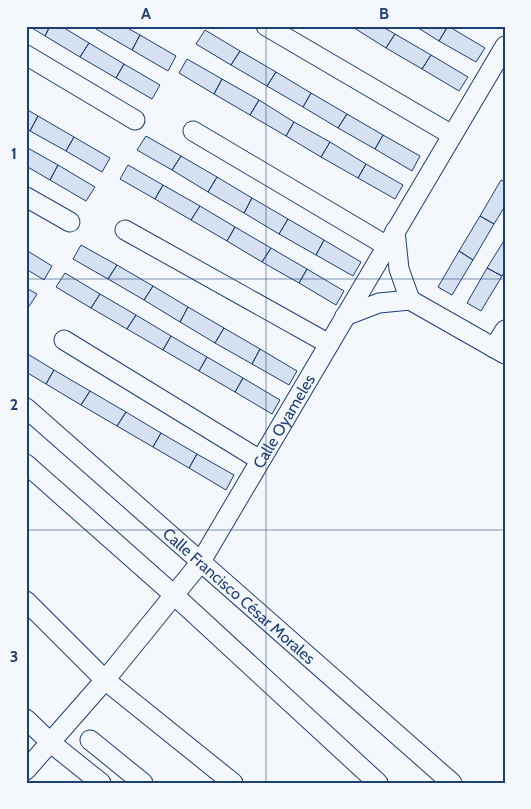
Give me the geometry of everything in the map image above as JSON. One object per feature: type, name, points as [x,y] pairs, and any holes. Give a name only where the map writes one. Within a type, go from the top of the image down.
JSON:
[{"type":"street","points":[[266,26],[452,135]]},
{"type":"street","name":"Calle Oyameles","points":[[26,770],[105,680],[200,563],[505,46]]},
{"type":"street","points":[[26,55],[135,120]]},
{"type":"street","points":[[193,130],[391,238],[398,269],[410,300]]},
{"type":"street","points":[[26,197],[70,222]]},
{"type":"street","points":[[125,230],[328,344]]},
{"type":"street","points":[[345,316],[379,304],[410,300],[499,351],[505,330]]},
{"type":"street","points":[[64,340],[260,460]]},
{"type":"street","name":"Calle Francisco César Morales","points":[[26,408],[452,783]]},
{"type":"street","points":[[26,464],[174,595],[378,783]]},
{"type":"street","points":[[26,601],[105,680],[233,783]]},
{"type":"street","points":[[26,719],[51,743],[101,783]]},
{"type":"street","points":[[90,740],[143,783]]},
{"type":"building","points":[[29,26],[50,26],[45,36]]},
{"type":"building","points":[[50,26],[61,26],[89,43],[80,57],[45,36]]},
{"type":"building","points":[[98,26],[124,26],[140,35],[132,50],[96,29]]},
{"type":"building","points":[[351,26],[381,26],[395,34],[386,48]]},
{"type":"building","points":[[415,26],[448,26],[439,41]]},
{"type":"building","points":[[448,26],[485,48],[476,62],[439,41]]},
{"type":"building","points":[[205,30],[240,51],[231,65],[196,44]]},
{"type":"building","points":[[395,34],[431,55],[422,69],[386,48]]},
{"type":"building","points":[[140,35],[176,56],[168,71],[132,50]]},
{"type":"building","points":[[89,43],[124,64],[116,78],[80,57]]},
{"type":"building","points":[[240,51],[276,72],[267,86],[231,65]]},
{"type":"building","points":[[431,55],[468,77],[459,91],[422,69]]},
{"type":"building","points":[[187,59],[222,79],[214,94],[179,73]]},
{"type":"building","points":[[124,64],[160,85],[152,99],[116,78]]},
{"type":"building","points":[[276,72],[311,93],[303,107],[267,86]]},
{"type":"building","points":[[222,79],[259,100],[250,115],[214,94]]},
{"type":"building","points":[[311,93],[347,114],[338,128],[303,107]]},
{"type":"building","points":[[259,100],[294,122],[286,136],[250,115]]},
{"type":"building","points":[[26,109],[38,116],[30,131],[26,128]]},
{"type":"building","points":[[347,114],[383,135],[375,149],[338,128]]},
{"type":"building","points":[[38,116],[74,137],[66,151],[30,131]]},
{"type":"building","points":[[294,122],[330,142],[321,157],[286,136]]},
{"type":"building","points":[[383,135],[420,156],[412,171],[375,149]]},
{"type":"building","points":[[146,136],[181,156],[172,170],[137,150]]},
{"type":"building","points":[[74,137],[110,158],[102,172],[66,151]]},
{"type":"building","points":[[330,142],[366,164],[358,178],[321,157]]},
{"type":"building","points":[[26,147],[58,165],[50,180],[26,166]]},
{"type":"building","points":[[181,156],[217,177],[208,192],[172,170]]},
{"type":"building","points":[[366,164],[403,185],[395,199],[358,178]]},
{"type":"building","points":[[58,165],[95,187],[86,201],[50,180]]},
{"type":"building","points":[[128,165],[163,185],[155,199],[120,179]]},
{"type":"building","points":[[217,177],[252,198],[244,213],[208,192]]},
{"type":"building","points":[[501,180],[505,182],[505,206],[494,224],[480,216]]},
{"type":"building","points":[[163,185],[200,206],[191,220],[155,199]]},
{"type":"building","points":[[252,198],[288,219],[279,234],[244,213]]},
{"type":"building","points":[[200,206],[235,227],[227,241],[191,220]]},
{"type":"building","points":[[480,216],[494,224],[473,260],[459,251]]},
{"type":"building","points":[[288,219],[324,240],[316,255],[279,234]]},
{"type":"building","points":[[235,227],[271,248],[262,262],[227,241]]},
{"type":"building","points":[[505,239],[505,271],[502,276],[487,268]]},
{"type":"building","points":[[324,240],[361,262],[353,276],[316,255]]},
{"type":"building","points":[[81,245],[117,265],[108,279],[73,259]]},
{"type":"building","points":[[271,248],[307,269],[299,283],[262,262]]},
{"type":"building","points":[[26,250],[52,266],[44,280],[26,269]]},
{"type":"building","points":[[459,251],[473,260],[452,295],[438,287]]},
{"type":"building","points":[[117,265],[153,286],[144,300],[108,279]]},
{"type":"building","points":[[487,268],[502,276],[481,311],[467,303]]},
{"type":"building","points":[[307,269],[344,291],[336,305],[299,283]]},
{"type":"building","points":[[65,273],[100,294],[91,308],[56,287]]},
{"type":"building","points":[[153,286],[188,307],[180,322],[144,300]]},
{"type":"building","points":[[26,288],[37,294],[28,308],[26,307]]},
{"type":"building","points":[[100,294],[136,315],[127,329],[91,308]]},
{"type":"building","points":[[188,307],[224,328],[215,343],[180,322]]},
{"type":"building","points":[[136,315],[171,336],[163,350],[127,329]]},
{"type":"building","points":[[224,328],[260,349],[252,364],[215,343]]},
{"type":"building","points":[[171,336],[207,357],[199,371],[163,350]]},
{"type":"building","points":[[260,349],[297,371],[289,385],[252,364]]},
{"type":"building","points":[[26,353],[54,370],[46,384],[26,372]]},
{"type":"building","points":[[207,357],[243,378],[235,392],[199,371]]},
{"type":"building","points":[[54,370],[90,391],[81,405],[46,384]]},
{"type":"building","points":[[243,378],[280,400],[272,414],[235,392]]},
{"type":"building","points":[[90,391],[126,412],[117,426],[81,405]]},
{"type":"building","points":[[126,412],[161,433],[153,447],[117,426]]},
{"type":"building","points":[[161,433],[197,454],[189,468],[153,447]]},
{"type":"building","points":[[197,454],[234,475],[226,490],[189,468]]}]
